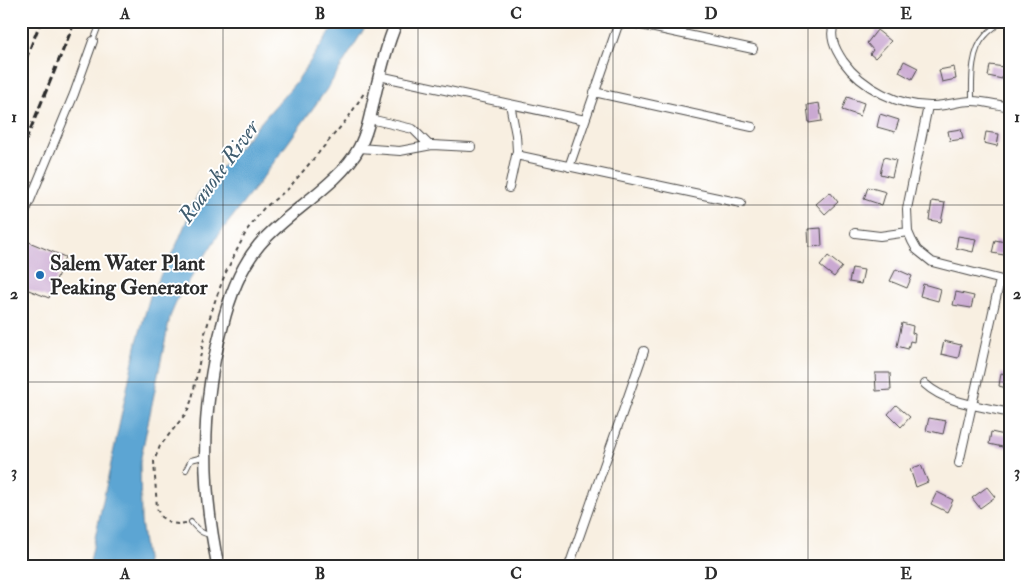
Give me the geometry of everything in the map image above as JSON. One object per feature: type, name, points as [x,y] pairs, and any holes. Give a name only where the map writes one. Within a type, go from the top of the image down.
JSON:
[{"type":"street","points":[[218,566],[211,535],[207,498],[205,456],[206,412],[212,367],[225,315],[240,274],[258,246],[274,228],[343,170],[359,148],[370,118],[379,76],[396,21]]},
{"type":"street","points":[[835,21],[832,34],[833,43],[841,58],[868,85],[886,95],[903,102],[928,106],[972,101],[1010,107]]},
{"type":"street","points":[[569,167],[618,24],[622,22],[753,49]]},
{"type":"street","points":[[21,222],[71,102],[93,41]]},
{"type":"street","points":[[379,76],[585,120]]},
{"type":"street","points":[[594,92],[752,127]]},
{"type":"street","points":[[510,104],[516,135],[516,155],[510,188]]},
{"type":"street","points":[[928,106],[907,209],[908,232],[917,250],[932,262],[1010,282]]},
{"type":"street","points":[[370,118],[413,129],[429,145]]},
{"type":"street","points":[[359,148],[400,151],[429,145],[471,147]]},
{"type":"street","points":[[516,155],[741,203]]},
{"type":"street","points":[[855,233],[880,236],[908,232]]},
{"type":"street","points":[[959,463],[1000,280]]},
{"type":"street","points":[[569,566],[644,351]]},
{"type":"street","points":[[925,384],[941,396],[1010,413]]},
{"type":"lane","points":[[93,41],[98,28],[104,21]]},
{"type":"lane","points":[[972,101],[974,60],[978,48],[984,37],[1000,22]]},
{"type":"lane","points":[[186,470],[191,460],[205,456]]},
{"type":"lane","points":[[191,522],[196,529],[204,534],[211,535]]},
{"type":"water","points":[[337,21],[369,21],[329,86],[217,237],[177,300],[170,317],[140,462],[141,521],[147,566],[89,566],[137,342],[151,293],[176,246],[198,194],[297,81]]},
{"type":"building","points":[[877,30],[891,41],[875,58],[870,54],[873,50],[867,43]]},
{"type":"building","points":[[904,61],[918,68],[912,79],[899,72]]},
{"type":"building","points":[[990,65],[1004,67],[1002,79],[988,76]]},
{"type":"building","points":[[954,67],[956,79],[942,82],[939,70]]},
{"type":"building","points":[[847,97],[864,103],[860,116],[842,110]]},
{"type":"building","points":[[819,103],[822,121],[809,123],[807,105]]},
{"type":"building","points":[[880,114],[899,120],[895,132],[877,127]]},
{"type":"building","points":[[961,129],[963,139],[950,141],[948,131]]},
{"type":"building","points":[[986,132],[999,134],[997,146],[984,143]]},
{"type":"building","points":[[884,157],[896,160],[892,177],[880,174]]},
{"type":"building","points":[[868,187],[886,192],[882,205],[864,199]]},
{"type":"building","points":[[830,192],[838,202],[825,214],[816,204]]},
{"type":"building","points":[[932,201],[945,203],[941,222],[929,220]]},
{"type":"building","points":[[821,228],[822,246],[809,247],[808,229]]},
{"type":"building","points":[[958,236],[976,239],[973,252],[956,248]]},
{"type":"building","points":[[995,240],[1010,243],[1010,256],[992,253]]},
{"type":"building","name":"Salem Water Plant Peaking Generator","points":[[29,242],[65,257],[49,298],[21,287],[21,263]]},
{"type":"building","points":[[828,256],[842,267],[834,277],[820,266]]},
{"type":"building","points":[[852,268],[864,270],[861,284],[849,282]]},
{"type":"building","points":[[896,269],[912,276],[907,288],[890,281]]},
{"type":"building","points":[[923,284],[941,289],[938,301],[920,296]]},
{"type":"building","points":[[956,292],[974,296],[971,308],[953,305]]},
{"type":"building","points":[[902,323],[913,326],[912,333],[915,334],[914,342],[910,341],[908,349],[897,346]]},
{"type":"building","points":[[944,341],[961,345],[958,358],[941,354]]},
{"type":"building","points":[[875,373],[890,373],[891,390],[876,391]]},
{"type":"building","points":[[1001,373],[1010,375],[1010,389],[999,386]]},
{"type":"building","points":[[896,405],[910,417],[901,427],[888,414]]},
{"type":"building","points":[[929,418],[946,421],[943,434],[926,430]]},
{"type":"building","points":[[991,432],[1009,436],[1007,448],[989,444]]},
{"type":"building","points":[[921,465],[928,482],[916,487],[910,469]]},
{"type":"building","points":[[987,487],[995,497],[980,508],[972,498]]},
{"type":"building","points":[[937,492],[953,500],[947,512],[931,504]]},
{"type":"railway","points":[[21,71],[41,21]]},
{"type":"railway","points":[[21,152],[75,21]]},
{"type":"place","name":"Salem Water Plant Peaking Generator","points":[[40,275]]},
{"type":"water label","name":"Roanoke River","points":[[218,171]]}]
